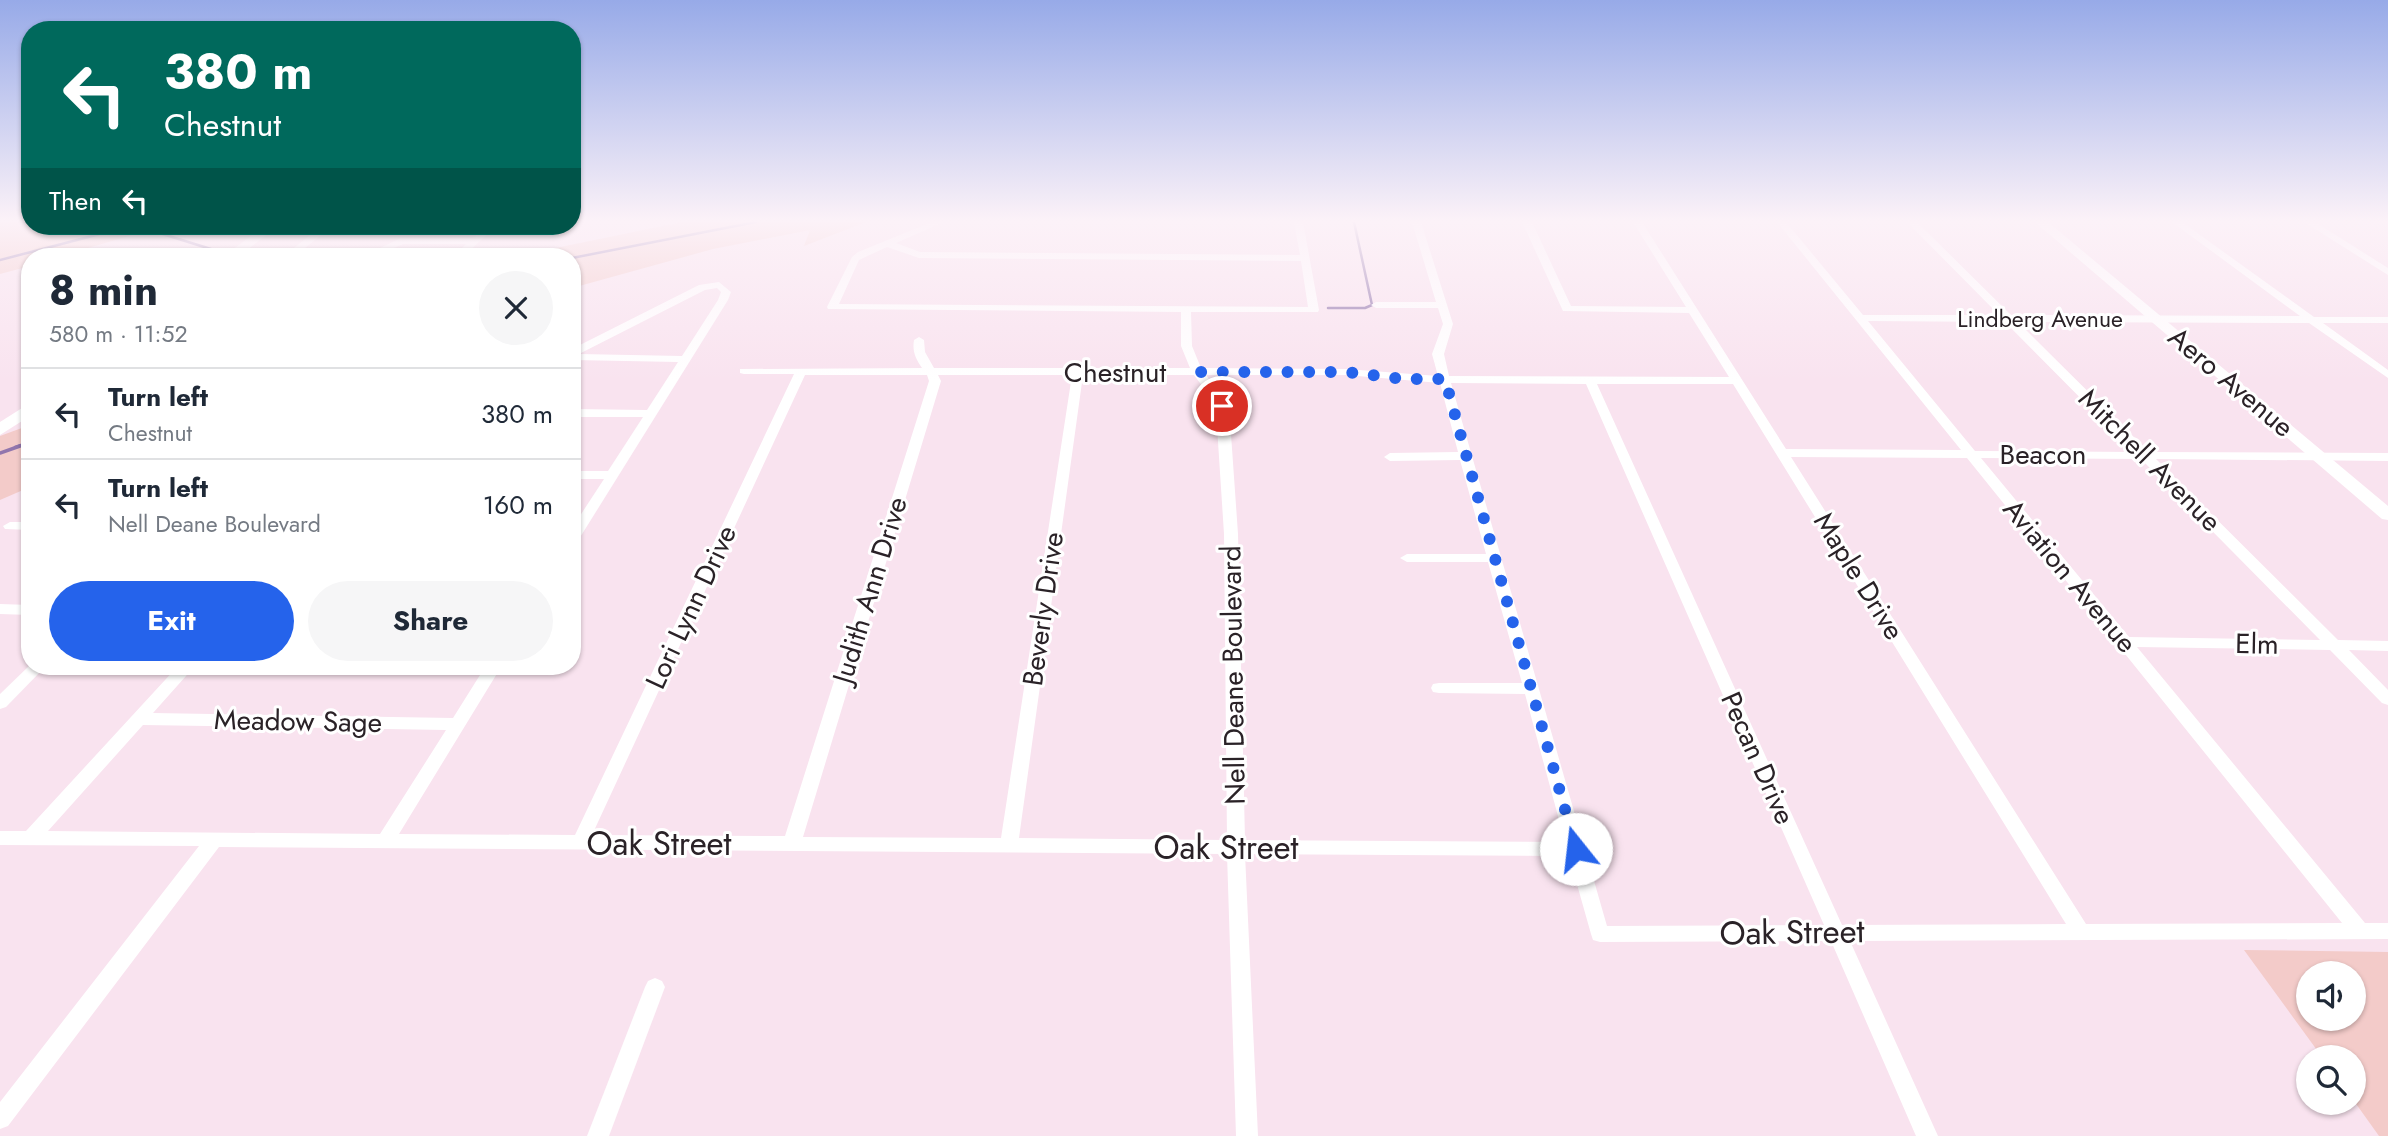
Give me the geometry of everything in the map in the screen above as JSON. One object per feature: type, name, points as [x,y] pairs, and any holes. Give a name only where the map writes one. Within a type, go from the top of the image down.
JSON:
[{"type":"street","points":[[847,275],[832,307],[1314,310],[1308,275]]},
{"type":"street","points":[[1433,275],[1448,324],[1438,354],[1576,849]]},
{"type":"street","points":[[1551,275],[1567,309],[1694,310]]},
{"type":"street","name":"Maple Drive","points":[[1672,275],[2080,931]]},
{"type":"street","name":"Aviation Avenue","points":[[1825,275],[2360,931]]},
{"type":"street","name":"Mitchell Avenue","points":[[1965,275],[2388,699]]},
{"type":"street","name":"Aero Avenue","points":[[2104,275],[2388,515]]},
{"type":"street","points":[[2250,275],[2388,375]]},
{"type":"street","points":[[581,350],[685,294],[703,287],[719,285],[726,292],[581,525]]},
{"type":"street","points":[[1376,305],[1442,305]]},
{"type":"street","name":"Nell Deane Boulevard","points":[[1186,309],[1186,345],[1191,361],[1222,406],[1224,420],[1231,534],[1236,847],[1247,1136]]},
{"type":"street","name":"Lindberg Avenue","points":[[1860,318],[2388,320]]},
{"type":"street","name":"Judith Ann Drive","points":[[792,843],[935,380],[920,358],[917,350],[919,340]]},
{"type":"street","points":[[581,355],[684,359]]},
{"type":"street","name":"Chestnut","points":[[744,371],[1346,372],[1404,379],[1738,381]]},
{"type":"street","name":"Lori Lynn Drive","points":[[580,842],[801,371]]},
{"type":"street","name":"Beverly Drive","points":[[1009,845],[1078,373]]},
{"type":"street","name":"Pecan Drive","points":[[1590,380],[1927,1136]]},
{"type":"street","points":[[581,413],[651,414]]},
{"type":"street","points":[[2,428],[21,414]]},
{"type":"street","name":"Beacon","points":[[1782,453],[2388,457]]},
{"type":"street","points":[[1390,457],[1466,456]]},
{"type":"street","points":[[581,475],[613,475]]},
{"type":"street","points":[[10,526],[21,526]]},
{"type":"street","points":[[1407,558],[1494,558]]},
{"type":"street","points":[[0,609],[21,610]]},
{"type":"street","name":"Elm","points":[[2126,642],[2388,646]]},
{"type":"street","points":[[0,703],[29,675]]},
{"type":"street","points":[[31,838],[179,675]]},
{"type":"street","points":[[385,841],[488,675]]},
{"type":"street","points":[[1439,688],[1532,689]]},
{"type":"street","name":"Meadow Sage","points":[[138,719],[458,724]]},
{"type":"street","name":"Oak Street","points":[[0,838],[1576,849],[1600,934],[1835,931],[2388,931]]},
{"type":"street","points":[[0,1119],[214,839]]},
{"type":"street","points":[[597,1136],[655,987]]},
{"type":"shaded area","points":[[581,275],[619,275],[581,286]]},
{"type":"shaded area","points":[[21,428],[21,491],[0,500],[0,436]]},
{"type":"shaded area","points":[[2244,950],[2388,952],[2388,1136],[2379,1136],[2364,1115],[2366,1045],[2313,1045],[2303,1031],[2366,1031],[2366,961],[2296,961],[2296,1021]]},
{"type":"waterway","points":[[1328,308],[1365,308],[1372,305],[1365,275]]},
{"type":"waterway","points":[[15,447],[21,445]]},
{"type":"waterway","points":[[0,453],[20,446]]},
{"type":"route","points":[[1222,406],[1199,372],[1346,372],[1404,379],[1445,379],[1576,849]]}]
